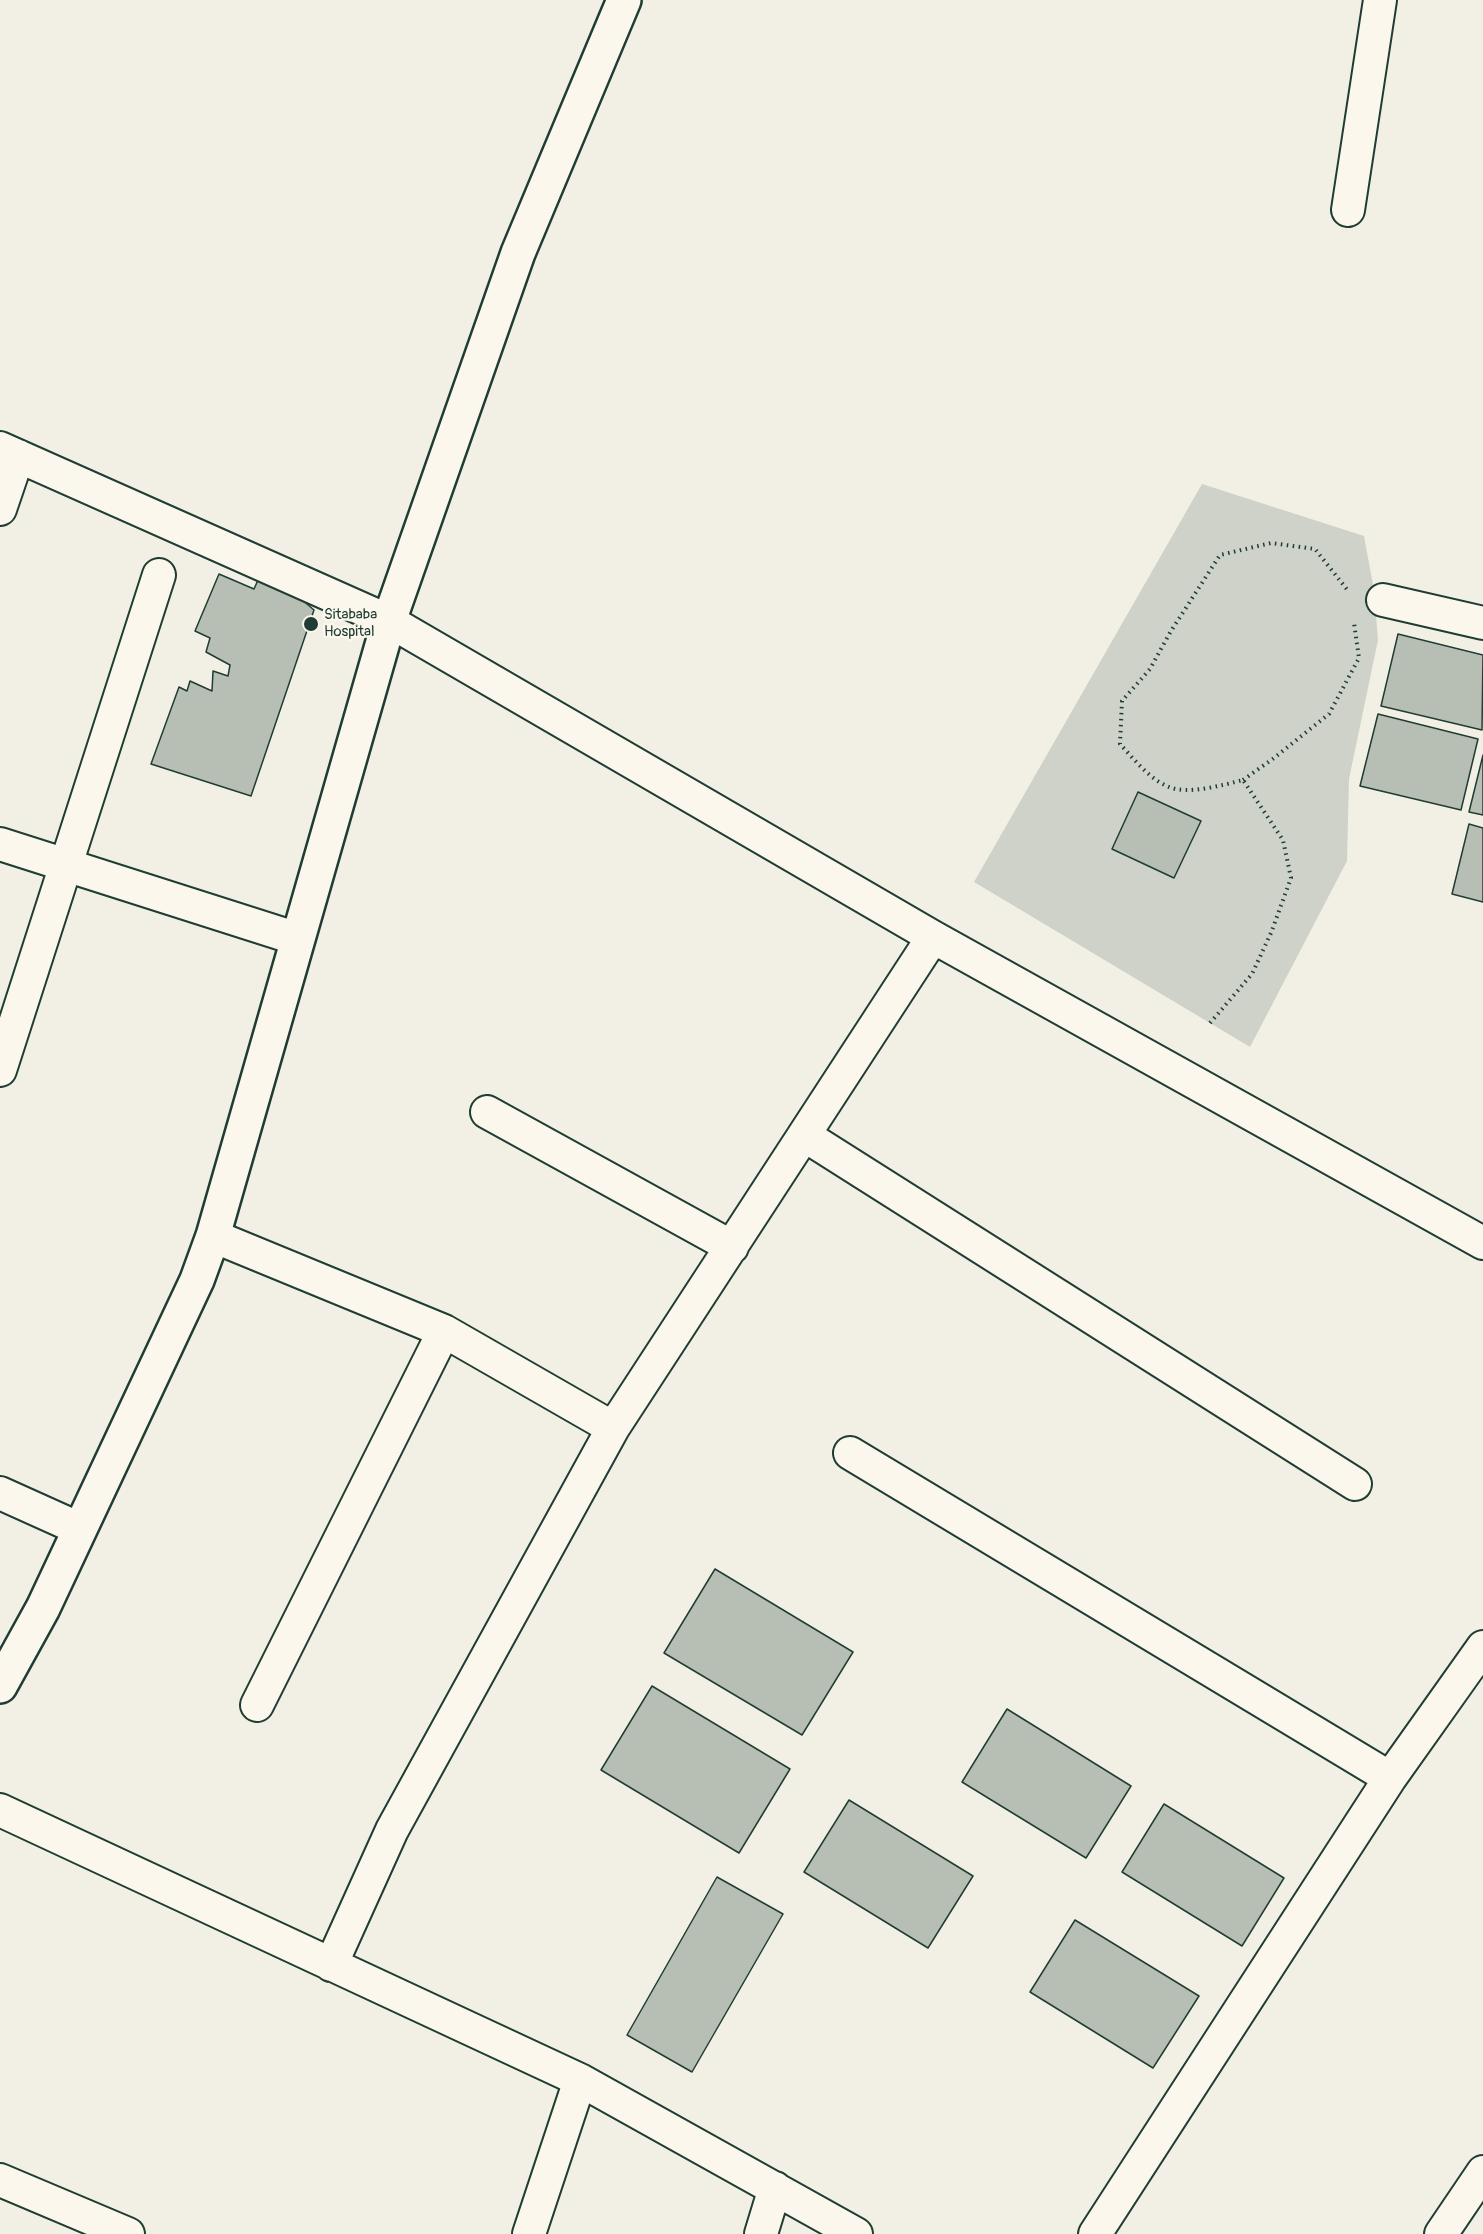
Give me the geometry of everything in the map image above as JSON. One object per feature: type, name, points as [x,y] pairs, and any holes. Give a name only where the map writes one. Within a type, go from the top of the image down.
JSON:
[{"type":"street","points":[[0,1686],[43,1608],[197,1280],[213,1236],[389,621],[518,253],[624,0]]},
{"type":"street","points":[[1348,210],[1380,0]]},
{"type":"street","points":[[0,509],[9,452],[389,621],[933,937],[1483,1243]]},
{"type":"street","points":[[0,1070],[159,575]]},
{"type":"street","points":[[1383,600],[1483,623]]},
{"type":"street","points":[[0,844],[298,939]]},
{"type":"street","points":[[331,1965],[392,1830],[613,1428],[933,937]]},
{"type":"street","points":[[487,1112],[732,1247]]},
{"type":"street","points":[[804,1135],[1355,1484]]},
{"type":"street","points":[[213,1236],[444,1331],[613,1428]]},
{"type":"street","points":[[257,1705],[444,1331]]},
{"type":"street","points":[[850,1453],[1390,1778]]},
{"type":"street","points":[[0,1493],[80,1529]]},
{"type":"street","points":[[1095,2234],[1390,1778],[1483,1647]]},
{"type":"street","points":[[0,1810],[580,2080],[856,2234]]},
{"type":"street","points":[[529,2234],[580,2080]]},
{"type":"street","points":[[1441,2234],[1483,2172]]},
{"type":"street","points":[[0,2180],[128,2234]]},
{"type":"street","points":[[761,2234],[774,2188]]},
{"type":"path","points":[[1351,603],[1349,592],[1315,549],[1271,543],[1220,555],[1171,631],[1150,669],[1122,702],[1120,744],[1142,769],[1169,788],[1200,790],[1243,780],[1329,714],[1359,658],[1352,614]]},
{"type":"path","points":[[1210,1023],[1252,974],[1271,933],[1291,878],[1283,840],[1243,780]]},
{"type":"shaded area","points":[[1202,484],[1364,536],[1374,590],[1378,640],[1349,779],[1347,861],[1250,1047],[974,882]]},
{"type":"building","points":[[219,574],[254,589],[258,580],[293,592],[314,610],[251,796],[151,764],[179,687],[187,691],[190,681],[212,691],[213,671],[228,676],[230,665],[206,652],[210,638],[195,631]]},
{"type":"building","points":[[1398,634],[1483,655],[1482,730],[1381,706]]},
{"type":"building","points":[[1378,714],[1478,739],[1461,810],[1360,786]]},
{"type":"building","points":[[1483,755],[1483,815],[1469,812]]},
{"type":"building","points":[[1138,792],[1201,821],[1174,878],[1112,849]]},
{"type":"building","points":[[1469,824],[1483,828],[1483,902],[1452,894]]},
{"type":"building","points":[[715,1569],[853,1652],[802,1735],[664,1653]]},
{"type":"building","points":[[652,1686],[790,1769],[739,1853],[601,1770]]},
{"type":"building","points":[[1007,1709],[1131,1786],[1086,1858],[962,1782]]},
{"type":"building","points":[[849,1800],[973,1876],[928,1948],[804,1872]]},
{"type":"building","points":[[1164,1804],[1284,1878],[1242,1946],[1122,1872]]},
{"type":"building","points":[[717,1877],[783,1914],[692,2072],[627,2035]]},
{"type":"building","points":[[1075,1920],[1199,1996],[1153,2068],[1030,1992]]},
{"type":"place","name":"Sitababa Hospital","points":[[311,624]]}]
